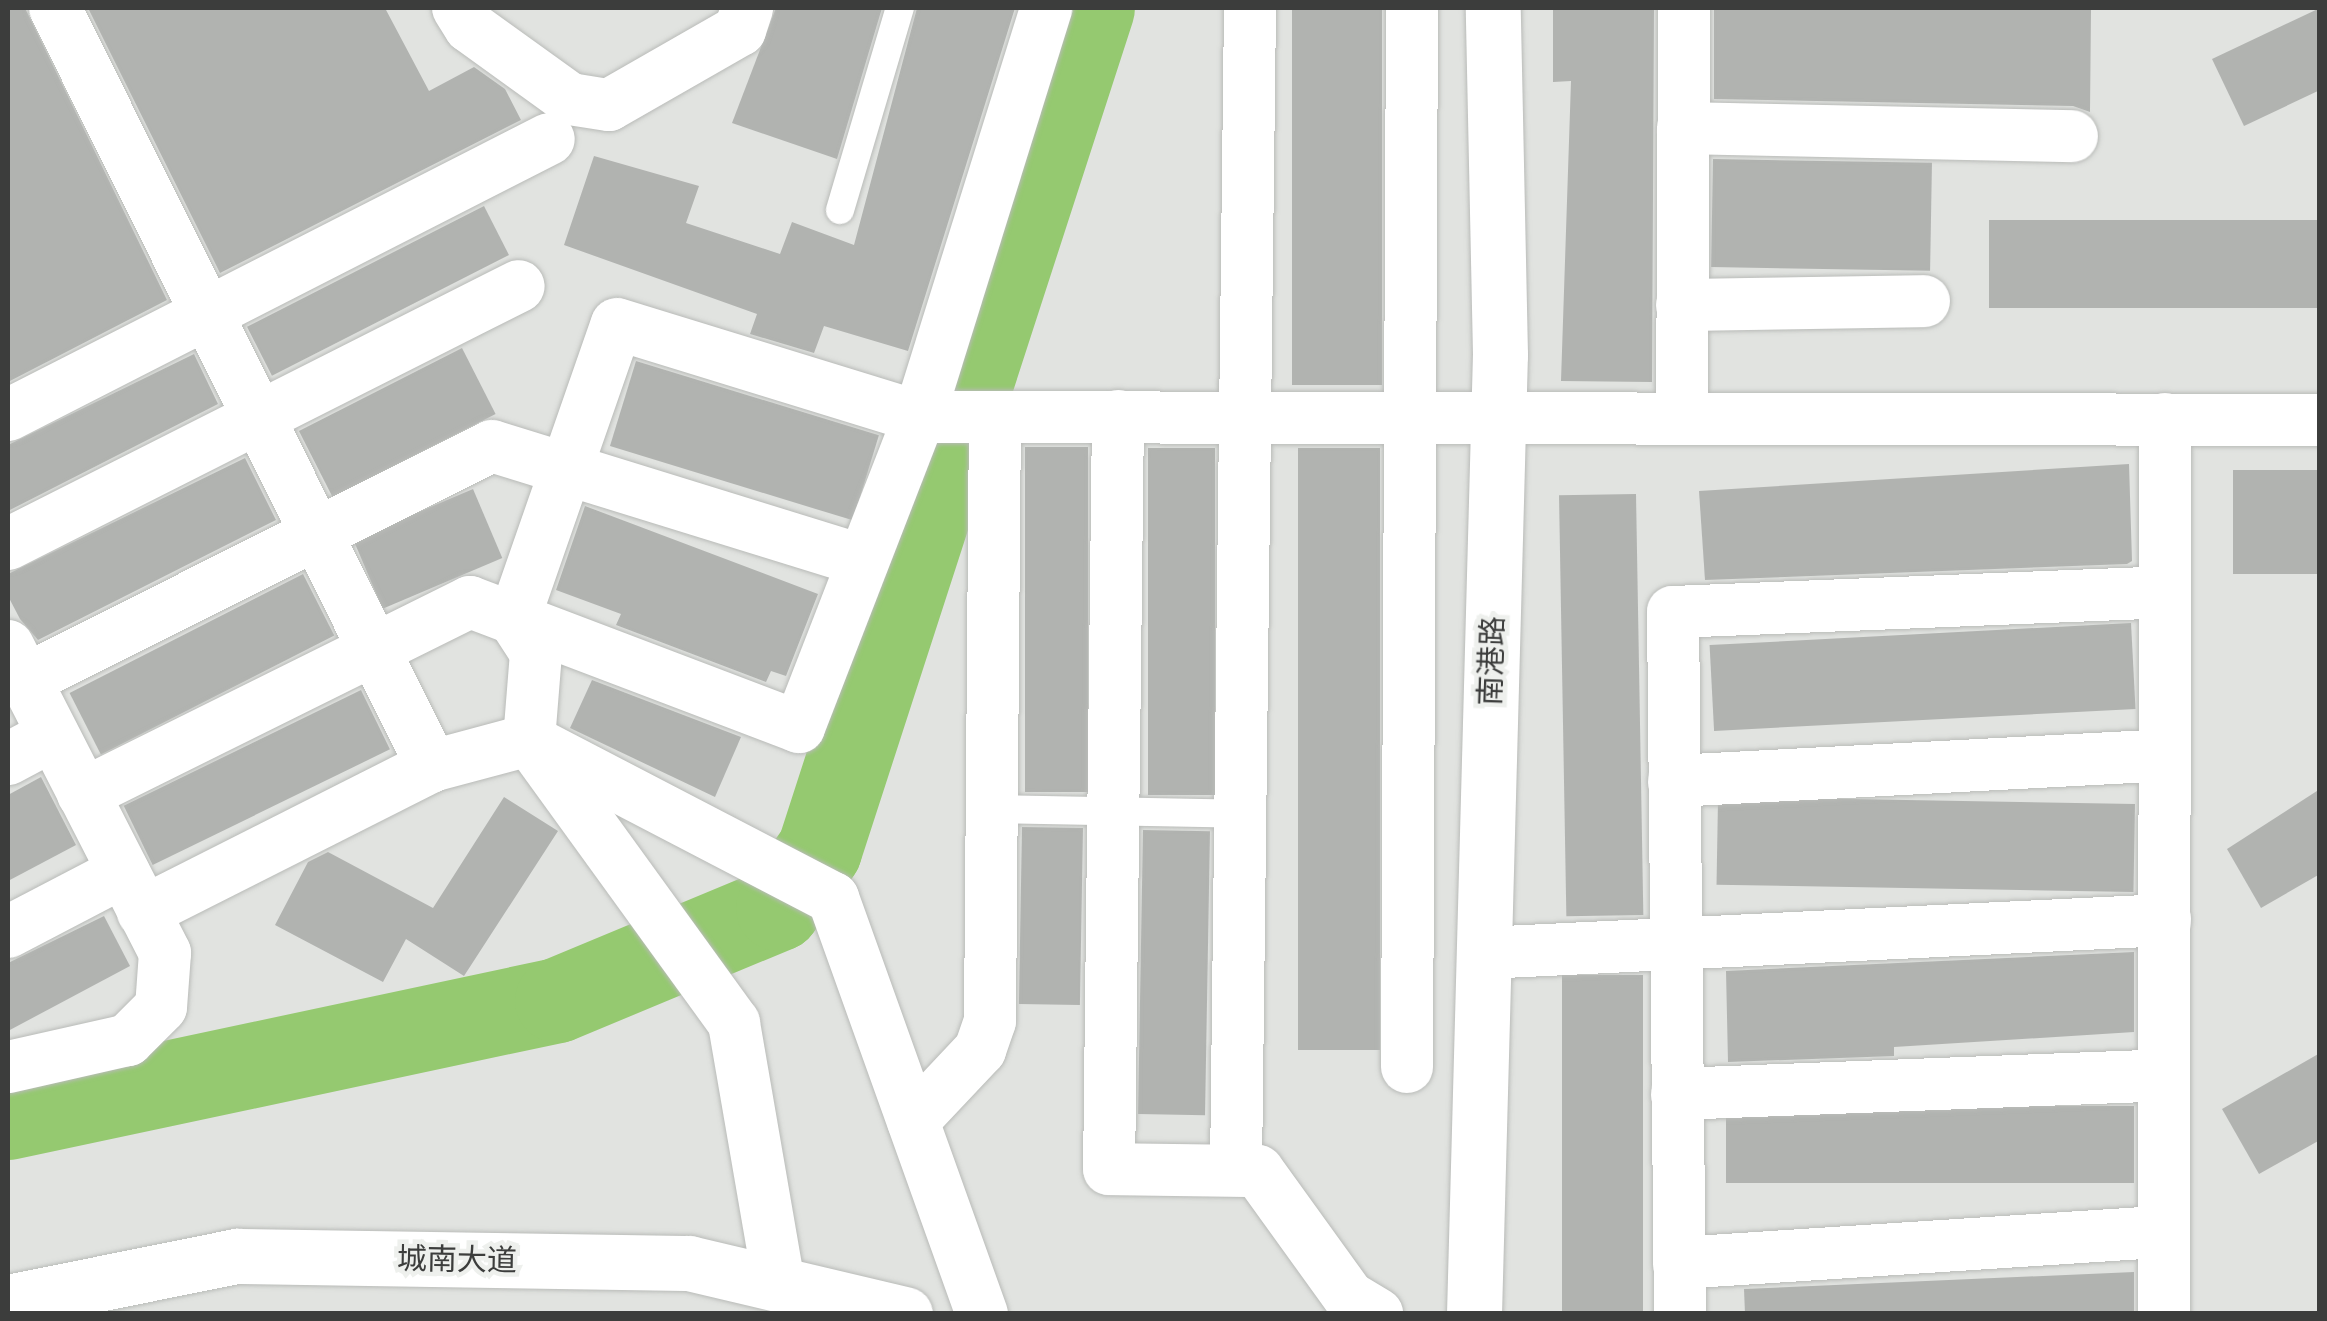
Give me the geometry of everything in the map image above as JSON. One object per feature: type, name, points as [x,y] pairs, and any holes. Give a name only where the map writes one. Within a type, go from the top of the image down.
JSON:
[{"type":"street","points":[[55,8],[432,766]]},
{"type":"street","points":[[458,8],[470,27],[570,99],[609,105],[740,30],[747,8]]},
{"type":"street","points":[[83,794],[470,602],[799,727],[919,417],[1046,8]]},
{"type":"street","points":[[1236,1170],[1250,8]]},
{"type":"street","points":[[1407,1067],[1412,8]]},
{"type":"street","name":"南港路","points":[[1474,1314],[1498,415],[1493,8]]},
{"type":"street","points":[[1682,416],[1684,8]]},
{"type":"street","points":[[1683,128],[2072,136]]},
{"type":"street","points":[[8,415],[549,139]]},
{"type":"street","points":[[8,544],[518,286]]},
{"type":"street","points":[[1682,305],[1924,301]]},
{"type":"street","points":[[514,619],[562,468],[617,324],[919,417],[1498,415],[2320,420]]},
{"type":"street","points":[[1118,416],[1109,1169],[1258,1170],[1349,1297],[1377,1314]]},
{"type":"street","points":[[913,1121],[980,1050],[990,1021],[995,417]]},
{"type":"street","points":[[2164,419],[2164,1314]]},
{"type":"street","points":[[8,1067],[128,1040],[161,1008],[165,953],[16,663],[317,534],[492,446],[863,561]]},
{"type":"street","points":[[2164,1232],[1680,1288],[1673,612],[2165,592]]},
{"type":"street","points":[[514,619],[536,653],[529,740],[734,1023],[779,1284]]},
{"type":"street","points":[[8,759],[53,735]]},
{"type":"street","points":[[8,932],[133,892],[432,766],[529,740],[832,898],[982,1314]]},
{"type":"street","points":[[1674,781],[2164,755]]},
{"type":"street","points":[[1484,953],[2164,920]]},
{"type":"street","points":[[1677,1094],[2164,1075]]},
{"type":"street","name":"城南大道","points":[[8,1302],[237,1256],[689,1263],[905,1314]]},
{"type":"lane","points":[[840,210],[900,8]]},
{"type":"lane","points":[[991,809],[1240,814]]},
{"type":"building","points":[[8,8],[25,8],[167,300],[8,382]]},
{"type":"building","points":[[88,8],[385,8],[429,91],[474,67],[505,89],[521,120],[220,273]]},
{"type":"building","points":[[776,8],[882,8],[837,159],[732,123]]},
{"type":"building","points":[[917,8],[1015,8],[908,351],[824,326],[814,353],[750,334],[757,314],[564,245],[594,156],[699,186],[686,223],[780,254],[792,222],[854,245]]},
{"type":"building","points":[[1292,8],[1382,8],[1382,385],[1292,385]]},
{"type":"building","points":[[1654,8],[1652,382],[1561,381],[1571,81],[1553,82],[1553,9]]},
{"type":"building","points":[[1714,8],[2091,10],[2090,112],[2073,106],[1714,99]]},
{"type":"building","points":[[2320,8],[2320,90],[2244,126],[2212,59]]},
{"type":"building","points":[[1713,159],[1932,163],[1930,271],[1711,267]]},
{"type":"building","points":[[484,206],[509,255],[272,376],[247,327]]},
{"type":"building","points":[[1989,220],[2320,220],[2320,308],[1989,308]]},
{"type":"building","points":[[462,348],[496,414],[333,497],[299,431]]},
{"type":"building","points":[[194,354],[218,404],[8,511],[8,445]]},
{"type":"building","points":[[636,361],[879,435],[853,520],[610,446]]},
{"type":"building","points":[[1025,447],[1088,447],[1088,792],[1025,792]]},
{"type":"building","points":[[1148,448],[1215,448],[1215,795],[1148,795]]},
{"type":"building","points":[[1298,448],[1380,448],[1380,1050],[1298,1050]]},
{"type":"building","points":[[245,458],[276,520],[38,640],[20,619],[8,596],[8,574]]},
{"type":"building","points":[[2129,464],[2132,561],[2127,564],[1705,580],[1699,491]]},
{"type":"building","points":[[2233,470],[2320,470],[2320,574],[2233,574]]},
{"type":"building","points":[[473,489],[502,558],[383,609],[353,540]]},
{"type":"building","points":[[1636,494],[1643,915],[1566,916],[1559,495]]},
{"type":"building","points":[[585,506],[818,594],[786,676],[771,671],[766,682],[616,625],[621,614],[556,590]]},
{"type":"building","points":[[303,574],[334,635],[101,754],[70,693]]},
{"type":"building","points":[[2131,623],[2136,709],[1714,731],[1710,645]]},
{"type":"building","points":[[592,680],[741,737],[715,797],[570,728]]},
{"type":"building","points":[[361,690],[390,749],[153,865],[124,806]]},
{"type":"building","points":[[41,777],[76,845],[8,881],[8,795]]},
{"type":"building","points":[[2320,789],[2320,874],[2261,908],[2227,849]]},
{"type":"building","points":[[504,797],[558,831],[464,976],[406,939],[383,982],[275,925],[308,862],[328,852],[433,908]]},
{"type":"building","points":[[1718,797],[2135,804],[2133,892],[1717,885]]},
{"type":"building","points":[[1022,827],[1083,828],[1080,1005],[1019,1004]]},
{"type":"building","points":[[1143,830],[1210,831],[1205,1115],[1138,1114]]},
{"type":"building","points":[[104,916],[130,966],[8,1031],[8,963]]},
{"type":"building","points":[[2134,952],[2134,1032],[1894,1047],[1894,1056],[1728,1062],[1726,971]]},
{"type":"building","points":[[1562,975],[1643,975],[1643,1314],[1562,1314]]},
{"type":"building","points":[[2320,1053],[2320,1140],[2259,1174],[2222,1109]]},
{"type":"building","points":[[1726,1106],[2134,1106],[2134,1183],[1726,1183]]},
{"type":"building","points":[[2134,1272],[2134,1314],[1745,1314],[1744,1289]]},
{"type":"waterway","points":[[8,1117],[557,1000],[778,908],[819,850],[1092,8]]}]
